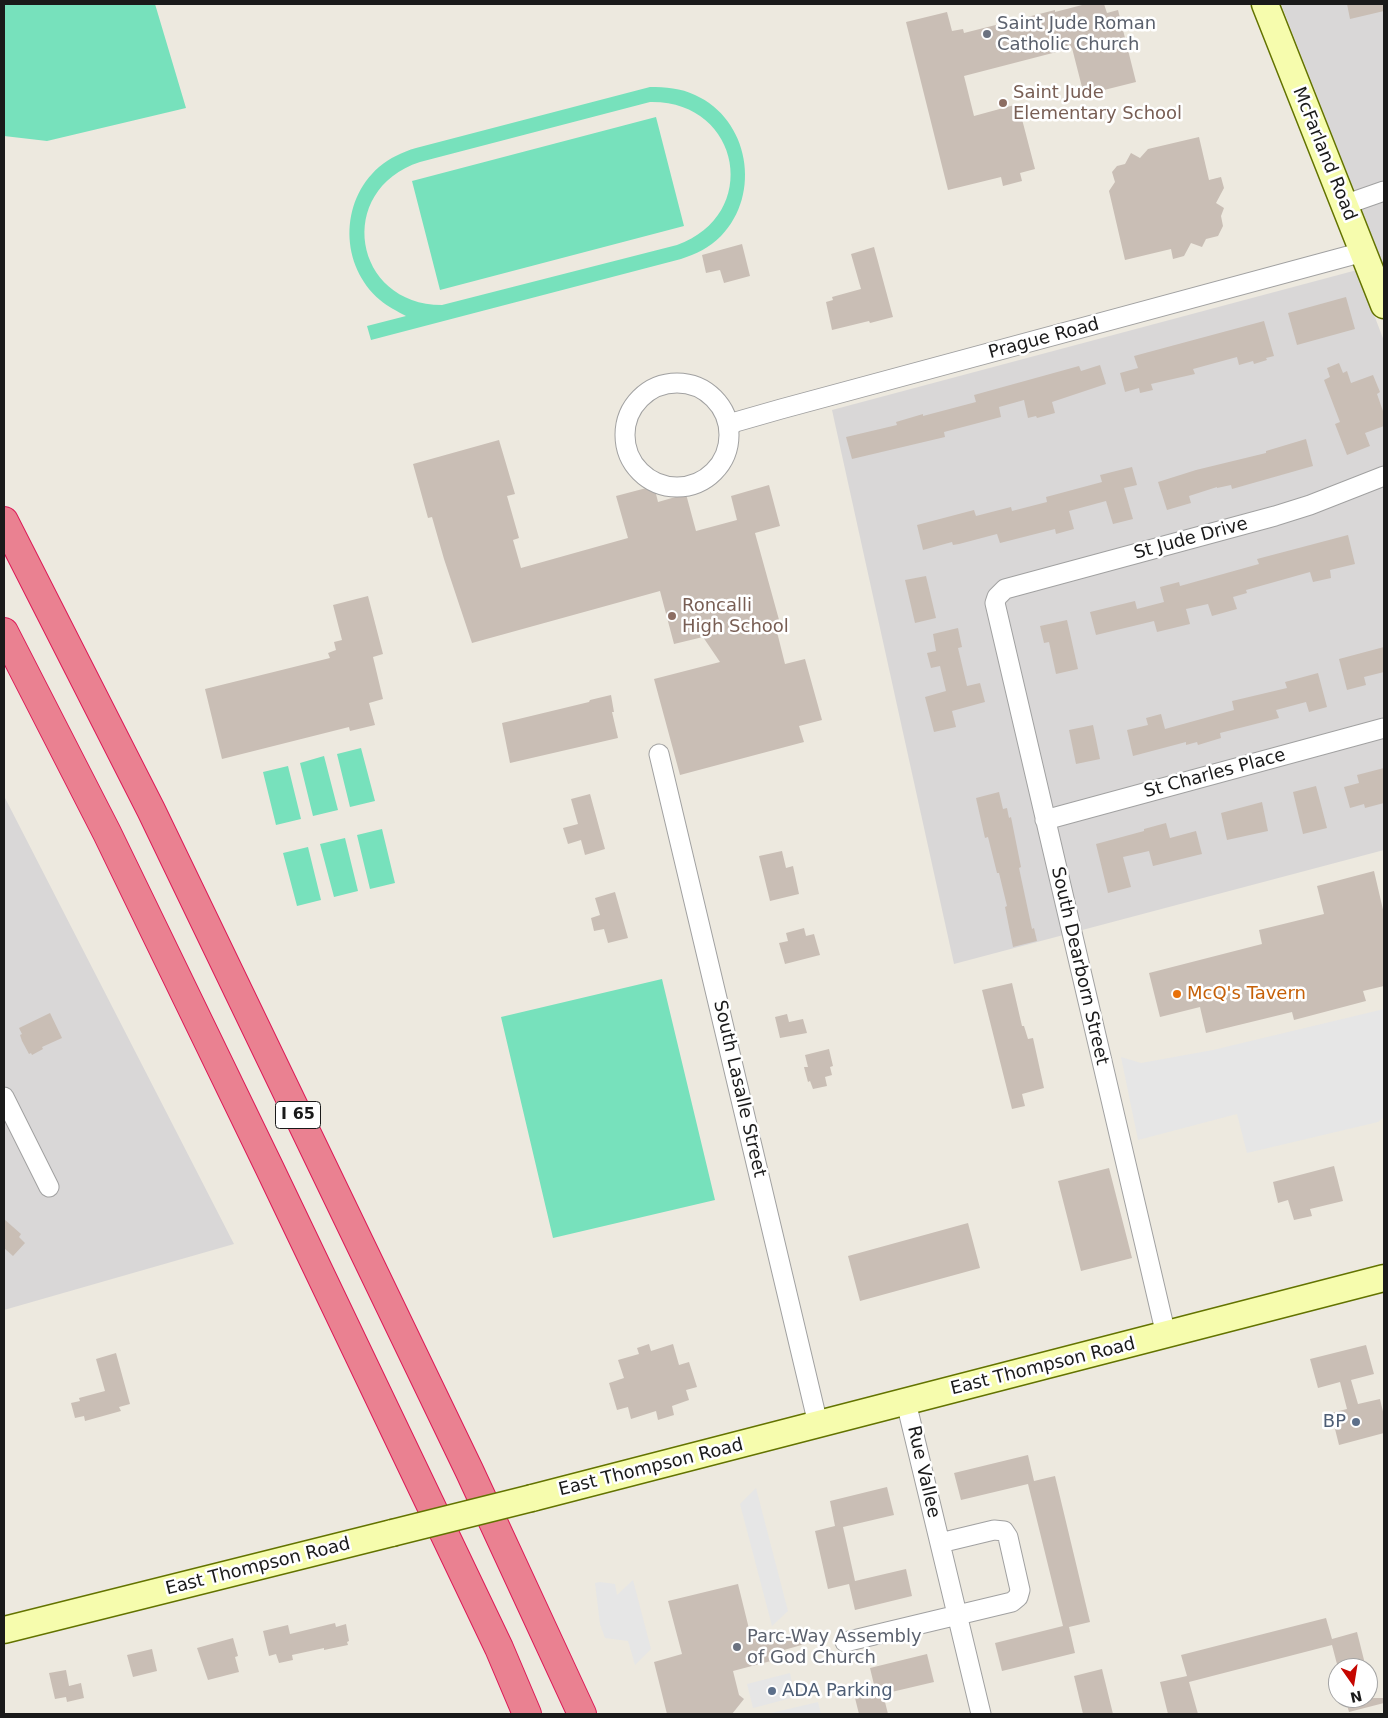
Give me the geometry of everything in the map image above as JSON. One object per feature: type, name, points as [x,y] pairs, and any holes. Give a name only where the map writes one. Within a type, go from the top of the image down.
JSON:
[{"type":"highway","name":"I 65","points":[[4,521],[151,810],[464,1461],[582,1714]]},
{"type":"highway","name":"I 65","points":[[4,632],[107,832],[270,1167],[499,1648],[528,1714]]},
{"type":"main road","name":"McFarland Road","points":[[1265,4],[1384,304]]},
{"type":"main road","name":"East Thompson Road","points":[[4,1630],[532,1498],[1384,1278]]},
{"type":"street","points":[[1344,204],[1384,191]]},
{"type":"street","name":"Prague Road","points":[[730,430],[732,423],[781,409],[1363,252]]},
{"type":"street","points":[[681,382],[697,386],[709,393],[719,403],[726,416],[730,430],[728,446],[723,460],[713,472],[700,481],[686,486],[670,486],[655,482],[642,474],[632,462],[626,447],[625,431],[628,415],[637,401],[649,390],[664,384],[681,382]]},
{"type":"street","name":"St Jude Drive","points":[[997,596],[1005,589],[1275,516],[1310,505],[1384,476]]},
{"type":"street","name":"South Dearborn Street","points":[[997,596],[996,610],[1166,1335]]},
{"type":"street","name":"St Charles Place","points":[[1045,820],[1384,728]]},
{"type":"street","name":"South Lasalle Street","points":[[659,754],[818,1424]]},
{"type":"street","points":[[4,1096],[48,1187]]},
{"type":"street","name":"Rue Vallee","points":[[906,1402],[981,1714]]},
{"type":"street","name":"Rue Vallee","points":[[844,1642],[957,1616],[1012,1602],[1018,1598],[1020,1590],[1008,1537],[1004,1531],[994,1530],[940,1543]]},
{"type":"shaded area","points":[[1281,4],[1384,4],[1384,267]]},
{"type":"shaded area","points":[[1357,270],[1384,341],[1384,850],[954,964],[832,410]]},
{"type":"shaded area","points":[[4,796],[234,1244],[4,1310]]},
{"type":"shaded area","points":[[1384,1009],[1384,1117],[1378,1122],[1247,1153],[1237,1114],[1138,1140],[1121,1057],[1141,1063],[1213,1050]]},
{"type":"shaded area","points":[[756,1488],[788,1611],[772,1626],[740,1504]]},
{"type":"shaded area","points":[[633,1580],[651,1649],[635,1665],[628,1641],[605,1638],[600,1624],[595,1583],[615,1584],[617,1595]]},
{"type":"shaded area","name":"ADA Parking","points":[[790,1673],[795,1697],[753,1708],[747,1684]]},
{"type":"shaded area","points":[[818,1702],[821,1714],[767,1714]]},
{"type":"green space","points":[[4,4],[155,4],[186,108],[47,141],[4,136]]},
{"type":"green space","points":[[650,87],[667,88],[695,95],[713,106],[728,121],[738,139],[744,159],[745,179],[742,200],[734,219],[721,236],[707,247],[692,255],[371,340],[367,326],[406,316],[380,300],[367,286],[357,270],[349,234],[351,215],[366,181],[379,167],[396,156],[416,148]],"holes":[[[650,102],[681,106],[705,119],[721,138],[730,162],[730,186],[721,210],[704,230],[677,245],[442,305],[412,300],[389,287],[373,267],[365,244],[366,220],[375,196],[393,176],[420,162]]]},
{"type":"green space","points":[[656,117],[684,226],[440,290],[412,181]]},
{"type":"green space","points":[[361,748],[375,801],[350,807],[337,754]]},
{"type":"green space","points":[[324,756],[338,810],[313,816],[300,763]]},
{"type":"green space","points":[[288,766],[301,819],[276,825],[263,772]]},
{"type":"green space","points":[[382,829],[395,883],[370,889],[357,835]]},
{"type":"green space","points":[[345,838],[358,891],[334,897],[320,844]]},
{"type":"green space","points":[[308,847],[321,900],[297,906],[283,853]]},
{"type":"green space","points":[[662,979],[715,1200],[553,1238],[501,1017]]},
{"type":"building","points":[[1086,4],[1104,4],[1107,13],[1118,10],[1136,82],[1084,95],[1072,48],[964,76],[974,116],[1018,104],[1035,169],[1020,173],[1022,181],[1003,186],[1001,177],[948,190],[906,22],[947,12],[952,31],[963,29],[964,33]]},
{"type":"building","points":[[1347,4],[1384,4],[1384,11],[1350,19]]},
{"type":"building","points":[[1199,137],[1209,180],[1221,177],[1224,188],[1216,203],[1224,208],[1221,216],[1223,226],[1218,236],[1206,239],[1202,247],[1191,243],[1184,256],[1173,259],[1171,249],[1125,260],[1109,191],[1115,182],[1112,172],[1117,166],[1125,164],[1131,153],[1140,158],[1148,149]]},
{"type":"building","points":[[742,244],[750,276],[724,283],[720,270],[706,273],[702,255]]},
{"type":"building","points":[[874,247],[893,317],[832,330],[826,302],[833,300],[832,297],[861,289],[851,254]]},
{"type":"building","points":[[1346,297],[1355,329],[1297,345],[1288,313]]},
{"type":"building","points":[[1264,321],[1274,356],[1266,358],[1267,360],[1254,364],[1253,361],[1239,365],[1237,357],[1193,369],[1195,374],[1151,384],[1153,390],[1140,393],[1139,388],[1125,392],[1120,373],[1138,368],[1134,356]]},
{"type":"building","points":[[1339,363],[1343,373],[1347,371],[1351,383],[1373,375],[1380,392],[1377,394],[1384,414],[1384,426],[1365,433],[1370,446],[1347,455],[1335,424],[1340,422],[1324,380],[1330,377],[1327,368]]},
{"type":"building","points":[[1100,365],[1106,384],[1052,402],[1055,413],[1037,418],[1036,416],[1028,418],[1024,400],[999,407],[1001,417],[944,432],[945,437],[852,459],[846,437],[897,425],[896,422],[923,414],[923,416],[976,402],[974,395],[1079,366],[1081,371]]},
{"type":"building","points":[[1306,439],[1313,466],[1232,489],[1231,485],[1217,487],[1189,496],[1191,503],[1167,510],[1158,482],[1196,470],[1266,453],[1266,451]]},
{"type":"building","points":[[499,440],[515,494],[507,496],[519,538],[513,540],[521,568],[628,538],[616,496],[654,486],[658,502],[686,494],[696,531],[737,520],[731,496],[769,485],[780,526],[755,533],[781,627],[776,628],[785,664],[805,659],[822,720],[799,726],[804,742],[680,775],[654,679],[720,662],[703,637],[674,644],[660,591],[472,643],[432,517],[428,518],[413,464]]},
{"type":"building","points":[[1132,467],[1137,485],[1124,488],[1133,519],[1113,524],[1106,501],[1069,511],[1074,529],[1056,534],[1055,529],[1000,543],[997,534],[959,544],[953,545],[952,542],[923,550],[917,525],[974,510],[976,516],[1011,507],[1012,511],[1047,502],[1046,497],[1102,482],[1100,475]]},
{"type":"building","points":[[1348,535],[1355,564],[1330,570],[1331,578],[1313,582],[1310,572],[1246,590],[1247,593],[1233,597],[1237,609],[1212,616],[1208,604],[1186,609],[1190,624],[1157,632],[1154,621],[1096,635],[1090,612],[1135,601],[1137,609],[1164,602],[1160,587],[1179,582],[1180,586],[1259,564],[1257,559]]},
{"type":"building","points":[[926,576],[936,618],[915,623],[905,580]]},
{"type":"building","points":[[368,596],[383,654],[373,657],[383,699],[369,703],[375,725],[350,731],[349,727],[222,759],[205,689],[330,658],[328,653],[336,650],[334,642],[342,640],[333,605]]},
{"type":"building","points":[[1067,620],[1078,669],[1056,674],[1049,642],[1044,643],[1040,626]]},
{"type":"building","points":[[958,628],[962,647],[958,648],[967,686],[980,683],[985,702],[952,711],[956,727],[934,732],[925,697],[946,691],[940,666],[931,668],[927,653],[936,651],[933,634]]},
{"type":"building","points":[[1384,647],[1384,672],[1364,677],[1366,685],[1347,690],[1339,659]]},
{"type":"building","points":[[1318,673],[1327,707],[1309,712],[1306,702],[1276,710],[1279,718],[1220,733],[1221,738],[1198,745],[1197,742],[1186,745],[1186,742],[1133,756],[1127,730],[1148,725],[1146,718],[1161,714],[1165,729],[1234,710],[1232,701],[1287,688],[1285,682]]},
{"type":"building","points":[[611,695],[614,712],[612,712],[618,738],[510,763],[502,723]]},
{"type":"building","points":[[1093,725],[1100,759],[1076,764],[1069,730]]},
{"type":"building","points":[[1384,768],[1384,803],[1365,808],[1364,804],[1350,808],[1344,787],[1359,783],[1357,775]]},
{"type":"building","points":[[1316,786],[1327,828],[1303,834],[1293,792]]},
{"type":"building","points":[[999,792],[1003,809],[1007,808],[1009,818],[1011,817],[1021,867],[1019,868],[1032,929],[1034,928],[1037,941],[1013,947],[1005,907],[1007,906],[999,873],[997,873],[988,837],[985,838],[976,798]]},
{"type":"building","points":[[590,794],[605,849],[585,855],[581,840],[568,844],[563,828],[578,824],[571,799]]},
{"type":"building","points":[[1262,802],[1268,831],[1227,840],[1221,813]]},
{"type":"building","points":[[1166,823],[1170,838],[1196,831],[1202,854],[1153,866],[1149,851],[1123,857],[1131,887],[1108,893],[1096,844]]},
{"type":"building","points":[[782,851],[786,868],[793,866],[799,894],[770,901],[759,856]]},
{"type":"building","points":[[1374,871],[1384,914],[1384,986],[1363,991],[1366,1001],[1294,1020],[1292,1012],[1206,1033],[1200,1007],[1160,1017],[1149,973],[1262,944],[1259,930],[1324,914],[1317,886]]},
{"type":"building","points":[[615,892],[628,938],[608,943],[604,929],[594,931],[591,918],[600,915],[595,898]]},
{"type":"building","points":[[804,928],[806,936],[814,934],[820,955],[785,964],[779,943],[788,941],[786,933]]},
{"type":"building","points":[[1012,983],[1022,1026],[1024,1026],[1028,1039],[1033,1038],[1044,1088],[1022,1094],[1025,1106],[1012,1109],[982,990]]},
{"type":"building","points":[[50,1013],[62,1038],[42,1047],[43,1049],[32,1055],[31,1053],[29,1054],[22,1041],[20,1035],[22,1034],[19,1028]]},
{"type":"building","points":[[787,1014],[789,1022],[803,1019],[807,1033],[780,1038],[775,1017]]},
{"type":"building","points":[[829,1049],[833,1066],[830,1067],[832,1075],[825,1077],[827,1086],[813,1089],[810,1081],[808,1082],[804,1067],[808,1067],[805,1055]]},
{"type":"building","points":[[1334,1166],[1343,1201],[1310,1209],[1312,1216],[1294,1220],[1288,1200],[1278,1203],[1273,1182]]},
{"type":"building","points":[[1109,1168],[1132,1258],[1081,1271],[1058,1181]]},
{"type":"building","points":[[4,1219],[21,1234],[19,1237],[25,1243],[13,1256],[4,1248]]},
{"type":"building","points":[[968,1223],[980,1268],[860,1301],[848,1256]]},
{"type":"building","points":[[649,1344],[651,1351],[673,1344],[679,1365],[689,1362],[697,1387],[686,1390],[689,1400],[672,1406],[674,1415],[658,1420],[656,1411],[631,1419],[628,1407],[617,1410],[609,1383],[624,1378],[618,1360],[639,1354],[637,1348]]},
{"type":"building","points":[[1366,1345],[1374,1374],[1351,1380],[1358,1404],[1380,1399],[1384,1416],[1384,1433],[1339,1445],[1331,1413],[1347,1409],[1340,1382],[1318,1388],[1310,1359]]},
{"type":"building","points":[[116,1353],[130,1404],[119,1407],[121,1411],[85,1421],[84,1416],[75,1418],[71,1403],[80,1401],[79,1398],[105,1391],[96,1359]]},
{"type":"building","points":[[1028,1455],[1034,1481],[1055,1476],[1090,1622],[1069,1627],[1075,1653],[1002,1671],[995,1643],[1063,1626],[1028,1484],[961,1500],[954,1473]]},
{"type":"building","points":[[887,1487],[894,1515],[843,1527],[855,1581],[906,1569],[912,1596],[855,1610],[849,1584],[828,1589],[815,1531],[835,1526],[830,1501]]},
{"type":"building","name":"Parc-Way Assembly of God Church","points":[[738,1584],[751,1637],[778,1630],[780,1638],[803,1633],[805,1644],[784,1650],[786,1657],[733,1671],[739,1695],[744,1699],[732,1714],[667,1714],[654,1662],[682,1654],[668,1601]]},
{"type":"building","points":[[1326,1618],[1332,1639],[1357,1632],[1364,1658],[1335,1658],[1332,1645],[1189,1682],[1198,1714],[1168,1714],[1160,1682],[1187,1676],[1181,1655]]},
{"type":"building","points":[[335,1623],[336,1627],[346,1624],[348,1645],[292,1655],[293,1660],[279,1663],[276,1654],[269,1656],[263,1631],[288,1625],[290,1634]]},
{"type":"building","points":[[233,1638],[238,1656],[235,1657],[239,1672],[208,1680],[197,1648]]},
{"type":"building","points":[[152,1649],[157,1671],[133,1677],[127,1655]]},
{"type":"building","points":[[927,1654],[934,1682],[883,1694],[888,1714],[859,1714],[855,1698],[876,1693],[870,1668]]},
{"type":"building","points":[[1102,1669],[1113,1714],[1083,1714],[1074,1676]]},
{"type":"building","points":[[66,1670],[69,1686],[81,1683],[84,1698],[67,1702],[66,1697],[55,1699],[49,1673]]},
{"type":"building","points":[[1378,1698],[1384,1698],[1384,1703],[1378,1705]]},
{"type":"building","points":[[1348,1708],[1365,1708],[1349,1712]]},
{"type":"place","name":"Saint Jude Roman Catholic Church","points":[[987,34]]},
{"type":"place","name":"Saint Jude Elementary School","points":[[1003,103]]},
{"type":"place","name":"Roncalli High School","points":[[672,616]]},
{"type":"place","name":"McQ's Tavern","points":[[1177,994]]},
{"type":"place","name":"BP","points":[[1356,1422]]},
{"type":"place","name":"Parc-Way Assembly of God Church","points":[[737,1647]]},
{"type":"place","name":"ADA Parking","points":[[772,1691]]}]
